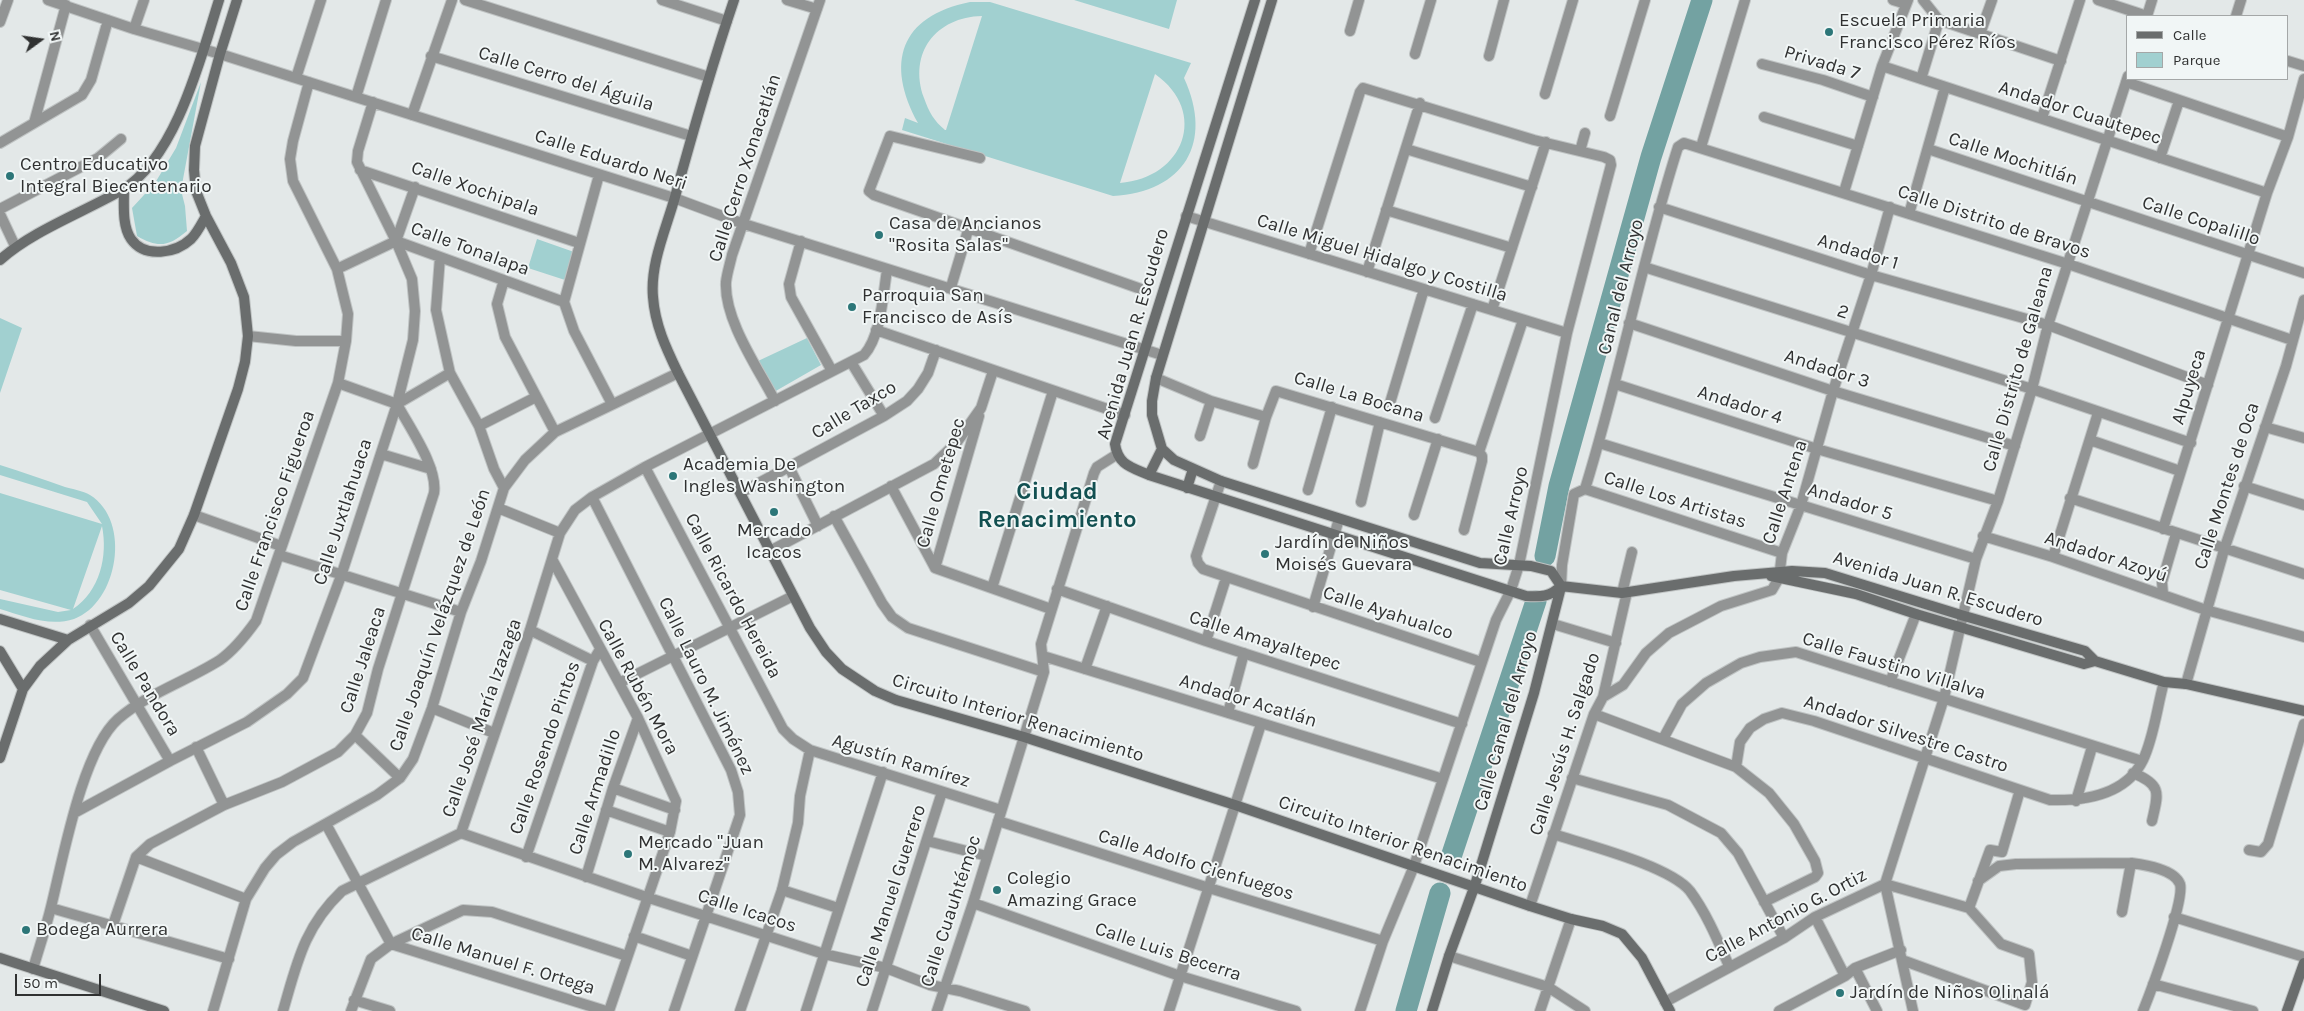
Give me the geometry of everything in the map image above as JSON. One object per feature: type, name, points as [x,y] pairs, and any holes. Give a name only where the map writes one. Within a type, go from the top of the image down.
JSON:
[{"type":"main road","points":[[0,260],[16,246],[124,189],[141,176],[159,153],[176,122],[219,0]]},
{"type":"main road","points":[[0,758],[23,689],[40,666],[68,640],[129,603],[148,586],[179,549],[194,515],[238,389],[245,362],[248,336],[244,297],[231,263],[206,216],[196,191],[194,170],[195,146],[237,0]]},
{"type":"main road","name":"Circuito Interior Renacimiento","points":[[734,0],[691,136],[654,268],[653,296],[656,319],[660,333],[678,373],[742,492],[793,596],[810,628],[826,652],[842,670],[869,688],[896,700],[1024,737],[1235,805],[1457,882],[1475,885],[1530,906],[1571,919],[1603,926],[1622,934],[1642,958],[1667,1006]]},
{"type":"main road","name":"Avenida Juan R. Escudero","points":[[1255,0],[1115,444],[1116,455],[1127,465],[1149,475],[1216,498],[1526,596],[1545,597],[1553,594],[1561,586],[1625,593],[1734,576],[1780,575],[1848,592],[2084,664],[2095,661]]},
{"type":"main road","name":"Avenida Juan R. Escudero","points":[[1162,449],[1152,415],[1152,401],[1156,378],[1272,0]]},
{"type":"main road","points":[[1244,32],[1260,37]]},
{"type":"main road","points":[[1207,149],[1223,156]]},
{"type":"main road","points":[[124,189],[124,220],[131,239],[152,252],[161,252],[182,246],[193,237],[206,216]]},
{"type":"main road","points":[[1149,475],[1162,449],[1174,460],[1220,481],[1480,563],[1519,565],[1551,571],[1561,586]]},
{"type":"main road","points":[[1187,488],[1193,469]]},
{"type":"main road","name":"Avenida Juan R. Escudero","points":[[1780,575],[1807,571],[1825,573],[2085,651],[2095,661],[2164,682],[2186,684],[2304,711]]},
{"type":"main road","name":"Calle Canal del Arroyo","points":[[1432,1011],[1449,956],[1475,885],[1553,624],[1561,586]]},
{"type":"main road","points":[[0,619],[68,640]]},
{"type":"main road","points":[[0,651],[23,689]]},
{"type":"main road","points":[[0,958],[164,1011]]},
{"type":"main road","points":[[2287,1011],[2304,963]]},
{"type":"street","points":[[0,22],[8,0]]},
{"type":"street","name":"Calle Eduardo Neri","points":[[48,0],[66,6],[78,5],[108,20],[134,29],[373,102],[674,198],[744,224],[887,270],[1146,348],[1162,355]]},
{"type":"street","points":[[134,29],[144,0]]},
{"type":"street","points":[[296,78],[321,0]]},
{"type":"street","points":[[356,97],[386,0]]},
{"type":"street","points":[[412,115],[452,0]]},
{"type":"street","points":[[465,0],[709,77]]},
{"type":"street","points":[[662,0],[727,21]]},
{"type":"street","points":[[787,0],[819,5]]},
{"type":"street","points":[[1350,31],[1359,0]]},
{"type":"street","points":[[1415,54],[1431,0]]},
{"type":"street","points":[[1489,56],[1504,0]]},
{"type":"street","points":[[1545,94],[1574,0]]},
{"type":"street","points":[[1610,116],[1645,0]]},
{"type":"street","points":[[1701,147],[1745,0]]},
{"type":"street","points":[[1844,192],[1882,66],[1907,2],[1893,0]]},
{"type":"street","points":[[1923,0],[1939,20],[2061,60]]},
{"type":"street","points":[[1980,34],[1992,0]]},
{"type":"street","points":[[2042,118],[2080,0]]},
{"type":"street","points":[[2098,0],[2144,15]]},
{"type":"street","points":[[2147,15],[2152,0]]},
{"type":"street","points":[[2236,15],[2241,0]]},
{"type":"street","name":"Calle Cerro Xonacatlán","points":[[775,401],[737,328],[728,304],[726,282],[819,5]]},
{"type":"street","points":[[34,123],[66,6]]},
{"type":"street","points":[[0,143],[82,95],[91,80],[108,20]]},
{"type":"street","points":[[1921,79],[1939,20]]},
{"type":"street","name":"Calle Cerro del Águila","points":[[431,56],[691,136]]},
{"type":"street","points":[[2289,61],[2304,66]]},
{"type":"street","name":"Privada 7","points":[[1762,64],[1823,80],[1873,97]]},
{"type":"street","name":"Andador Cuautepec","points":[[1882,66],[2267,193]]},
{"type":"street","name":"Alpuyeca","points":[[2163,529],[2180,470],[2230,318],[2267,193],[2288,137],[2304,79]]},
{"type":"street","name":"Calle Distrito de Galeana","points":[[1885,884],[1924,756],[1944,698],[1961,615],[1976,559],[1983,536],[1998,501],[2032,389],[2048,325],[2127,80]]},
{"type":"street","points":[[2129,80],[2179,101],[2288,137]]},
{"type":"street","name":"Calle Francisco Figueroa","points":[[33,969],[51,908],[74,814],[101,741],[118,720],[137,705],[222,659],[245,636],[256,621],[338,383],[346,341],[348,314],[337,269],[293,181],[290,159],[309,82]]},
{"type":"street","points":[[1909,214],[1945,87]]},
{"type":"street","points":[[1309,254],[1363,88],[1580,151],[1584,133]]},
{"type":"street","points":[[2160,158],[2179,101]]},
{"type":"street","name":"Calle Juxtlahuaca","points":[[74,814],[196,747],[247,722],[287,694],[303,678],[341,576],[381,454],[397,404],[413,340],[415,311],[412,280],[396,240],[360,170],[358,151],[373,102]]},
{"type":"street","points":[[1367,272],[1420,103]]},
{"type":"street","points":[[1764,116],[1858,146]]},
{"type":"street","points":[[980,158],[890,136],[869,191],[874,195],[969,227],[1009,244],[1141,289]]},
{"type":"street","points":[[0,209],[98,158],[121,139]]},
{"type":"street","points":[[1492,310],[1546,142]]},
{"type":"street","name":"Calle Distrito de Bravos","points":[[1684,143],[2068,264],[2292,340]]},
{"type":"street","name":"Canal del Arroyo","points":[[1599,443],[1659,206],[1678,147],[1684,143]]},
{"type":"street","points":[[1406,149],[1532,187]]},
{"type":"street","name":"Calle Mochitlán","points":[[1928,149],[2087,202]]},
{"type":"street","name":"Calle Arroyo","points":[[1414,866],[1481,662],[1496,620],[1511,590],[1519,565],[1567,333],[1612,165],[1610,160],[1604,157],[1580,151]]},
{"type":"street","name":"Calle Xochipala","points":[[360,170],[416,187],[579,243]]},
{"type":"street","points":[[599,175],[564,302],[574,332],[612,404]]},
{"type":"street","points":[[396,240],[416,187]]},
{"type":"street","name":"Calle Copalillo","points":[[2087,202],[2304,273]]},
{"type":"street","name":"Andador 1","points":[[1659,206],[1871,275],[2048,325],[2208,384]]},
{"type":"street","name":"Calle Antena","points":[[1780,575],[1782,552],[1801,505],[1890,208]]},
{"type":"street","points":[[1386,210],[1512,248]]},
{"type":"street","points":[[0,214],[16,246]]},
{"type":"street","name":"Calle Miguel Hidalgo y Costilla","points":[[1186,216],[1567,333]]},
{"type":"street","points":[[951,288],[969,227]]},
{"type":"street","name":"Calle Tonalapa","points":[[337,269],[396,240],[564,302]]},
{"type":"street","points":[[801,241],[789,284],[792,297],[832,371]]},
{"type":"street","points":[[440,257],[436,310],[450,373],[479,426],[494,469],[504,488]]},
{"type":"street","name":"2","points":[[1644,266],[2032,389],[2190,443]]},
{"type":"street","name":"Calle José María Izazaga","points":[[283,1011],[302,948],[314,923],[327,905],[342,891],[461,833],[553,561],[560,533],[575,510],[592,497],[645,467],[864,355],[872,347],[887,270]]},
{"type":"street","points":[[504,280],[497,304],[498,318],[505,337],[555,432]]},
{"type":"street","points":[[1390,404],[1424,289]]},
{"type":"street","name":"Calle Montes de Oca","points":[[2186,684],[2224,550],[2286,366],[2304,300]]},
{"type":"street","points":[[1435,418],[1472,304]]},
{"type":"street","points":[[1464,530],[1480,454],[1523,320]]},
{"type":"street","name":"Andador 3","points":[[1629,323],[1834,390],[2015,446]]},
{"type":"street","points":[[876,330],[1125,414]]},
{"type":"street","points":[[248,336],[296,341],[346,341]]},
{"type":"street","name":"Calle Taxco","points":[[742,492],[884,416],[907,401],[918,389],[928,373],[936,350]]},
{"type":"street","points":[[852,362],[884,416]]},
{"type":"street","name":"Calle Ometepec","points":[[935,568],[993,371]]},
{"type":"street","points":[[338,383],[397,404],[450,373]]},
{"type":"street","name":"Calle Joaquín Velázquez de León","points":[[213,1011],[246,899],[265,868],[276,855],[293,842],[377,795],[400,778],[413,759],[432,708],[461,612],[504,488],[525,460],[555,432],[678,373]]},
{"type":"street","points":[[1156,378],[1211,401],[1266,417],[1253,464]]},
{"type":"street","name":"Andador 4","points":[[1615,384],[1817,449],[1998,501]]},
{"type":"street","points":[[992,588],[1053,391]]},
{"type":"street","name":"Calle La Bocana","points":[[1266,417],[1276,391],[1438,439],[1480,454]]},
{"type":"street","points":[[479,426],[536,397]]},
{"type":"street","points":[[1200,436],[1211,401]]},
{"type":"street","name":"Calle Jaleaca","points":[[136,857],[150,844],[224,805],[282,782],[338,752],[355,735],[367,713],[378,668],[436,482],[397,404]]},
{"type":"street","points":[[1308,490],[1332,407]]},
{"type":"street","name":"Calle Ometepec","points":[[770,551],[934,464],[957,442],[981,408]]},
{"type":"street","points":[[2053,557],[2098,413]]},
{"type":"street","points":[[1361,502],[1380,422]]},
{"type":"street","points":[[2265,427],[2304,438]]},
{"type":"street","points":[[1414,515],[1438,439]]},
{"type":"street","points":[[2090,440],[2180,470]]},
{"type":"street","name":"Calle Canal del Arroyo","points":[[1561,586],[1562,565],[1574,494],[1585,489],[1599,443]]},
{"type":"street","name":"Andador 5","points":[[1599,443],[1976,559]]},
{"type":"street","points":[[381,454],[431,469]]},
{"type":"street","points":[[834,516],[882,603],[892,617],[908,628],[1044,672],[1041,644],[1094,473],[1098,467],[1116,455]]},
{"type":"street","name":"Calle Ricardo Hereida","points":[[645,467],[784,729],[793,740]]},
{"type":"street","points":[[788,467],[818,526]]},
{"type":"street","name":"Calle Ayahualco","points":[[1220,481],[1196,556],[1198,563],[1203,569],[1481,662]]},
{"type":"street","points":[[891,486],[935,568],[1051,609]]},
{"type":"street","points":[[2244,486],[2304,505]]},
{"type":"street","name":"Calle Los Artistas","points":[[1585,489],[1782,552]]},
{"type":"street","name":"Calle Lauro M. Jiménez","points":[[592,497],[731,770],[738,792],[740,815],[674,1011]]},
{"type":"street","points":[[2070,498],[2224,550],[2304,574]]},
{"type":"street","points":[[498,508],[560,533]]},
{"type":"street","points":[[194,515],[341,576],[461,612]]},
{"type":"street","points":[[1313,607],[1339,519]]},
{"type":"street","points":[[2162,594],[2162,582],[2176,534]]},
{"type":"street","name":"Andador Azoyú","points":[[1983,536],[2053,557],[2206,610],[2304,637]]},
{"type":"street","name":"Calle Jesús H. Salgado","points":[[1530,906],[1594,714],[1603,697],[1616,644],[1632,552]]},
{"type":"street","name":"Calle Rubén Mora","points":[[553,561],[599,651],[638,718],[676,801],[670,832],[608,1011]]},
{"type":"street","points":[[1603,697],[1623,685],[1646,653],[1669,633],[1722,606],[1772,590],[1780,575]]},
{"type":"street","points":[[1206,641],[1226,578]]},
{"type":"street","name":"Calle Amayaltepec","points":[[1057,589],[1206,641],[1462,724]]},
{"type":"street","points":[[619,683],[793,596]]},
{"type":"street","points":[[1085,669],[1107,606]]},
{"type":"street","points":[[1890,682],[1916,614]]},
{"type":"street","points":[[1553,624],[1616,644]]},
{"type":"street","name":"Calle Pandora","points":[[90,626],[170,761]]},
{"type":"street","points":[[530,630],[593,661]]},
{"type":"street","name":"Calle Rosendo Pintos","points":[[526,857],[593,661],[599,651]]},
{"type":"street","name":"Calle Faustino Villalva","points":[[1663,739],[1682,704],[1706,683],[1724,671],[1760,657],[1796,652],[2092,747],[2142,761]]},
{"type":"street","points":[[1228,713],[1244,653]]},
{"type":"street","name":"Andador Acatlán","points":[[1043,656],[1443,779]]},
{"type":"street","name":"Calle Cuauhtémoc","points":[[937,1011],[973,903],[1044,672]]},
{"type":"street","name":"Andador Silvestre Castro","points":[[1736,767],[1740,742],[1750,728],[1764,718],[1782,713],[1814,721],[1924,756],[2050,800],[2076,801],[2094,797],[2121,785],[2133,774],[2142,761],[2164,682]]},
{"type":"street","points":[[432,708],[494,733]]},
{"type":"street","points":[[1594,714],[1736,767],[1769,793],[1794,824],[1815,861],[1818,872],[1815,877],[1764,902]]},
{"type":"street","name":"Calle Armadillo","points":[[586,877],[613,788],[638,718]]},
{"type":"street","points":[[1169,1011],[1261,724]]},
{"type":"street","points":[[2249,850],[2260,852],[2268,844],[2304,724]]},
{"type":"street","points":[[355,735],[400,778]]},
{"type":"street","name":"Agustín Ramírez","points":[[793,740],[810,750],[1001,810]]},
{"type":"street","points":[[196,747],[224,805]]},
{"type":"street","points":[[2076,801],[2092,747]]},
{"type":"street","points":[[740,1011],[782,890],[798,823],[800,796],[810,750]]},
{"type":"street","points":[[806,1011],[883,772]]},
{"type":"street","points":[[2133,774],[2150,780],[2155,787],[2157,798],[2152,821]]},
{"type":"street","points":[[1572,778],[1668,805],[1721,834],[1738,854],[1784,938]]},
{"type":"street","points":[[613,788],[675,810]]},
{"type":"street","points":[[1779,1011],[1845,976],[1855,968],[1901,955],[2025,1005],[2032,982],[2029,954],[2001,944],[1969,908],[1990,850],[2002,852],[2020,790]]},
{"type":"street","name":"Calle Manuel Guerrero","points":[[872,1011],[942,792]]},
{"type":"street","points":[[606,810],[670,832]]},
{"type":"street","name":"Calle Adolfo Cienfuegos","points":[[998,821],[1383,941]]},
{"type":"street","points":[[326,824],[391,944]]},
{"type":"street","name":"Calle Icacos","points":[[461,833],[646,898],[824,954],[886,968],[930,985],[1025,1011]]},
{"type":"street","points":[[1553,834],[1672,876],[1689,890],[1711,926],[1729,966]]},
{"type":"street","points":[[927,840],[987,856]]},
{"type":"street","points":[[113,924],[136,857],[246,899]]},
{"type":"street","points":[[1978,881],[1999,866],[2016,864],[2132,864],[2157,869],[2179,883],[2181,891],[2174,917],[2143,1011]]},
{"type":"street","points":[[2122,912],[2132,864]]},
{"type":"street","points":[[1360,1011],[1383,941],[1414,866]]},
{"type":"street","points":[[1885,884],[1911,1006],[1902,1011]]},
{"type":"street","name":"Calle Antonio G. Ortiz","points":[[1667,1006],[1729,966],[1784,938],[1815,917],[1885,884],[1969,908]]},
{"type":"street","points":[[782,890],[838,908]]},
{"type":"street","name":"Calle Luis Becerra","points":[[973,903],[1180,976],[1296,1011]]},
{"type":"street","points":[[51,908],[228,958]]},
{"type":"street","points":[[351,1011],[371,959],[391,944],[463,910],[471,909],[492,912],[627,956]]},
{"type":"street","points":[[1815,917],[1845,976]]},
{"type":"street","points":[[2174,917],[2304,956]]},
{"type":"street","points":[[1540,1011],[1571,919]]},
{"type":"street","points":[[634,936],[692,956]]},
{"type":"street","name":"Calle Manuel F. Ortega","points":[[391,944],[608,1011]]},
{"type":"street","points":[[1449,956],[1548,987],[1585,1011]]},
{"type":"street","points":[[1855,968],[1877,1011]]},
{"type":"street","points":[[2153,984],[2253,1011]]},
{"type":"street","points":[[354,1000],[390,1011]]},
{"type":"green space","points":[[1074,0],[1177,0],[1169,29]]},
{"type":"green space","points":[[970,2],[990,2],[1191,63],[1184,78],[1192,102],[1196,123],[1193,143],[1186,160],[1175,174],[1158,185],[1138,192],[1113,196],[902,130],[905,118],[918,123],[908,101],[902,81],[901,62],[905,45],[914,31],[928,18],[946,9]],"holes":[[[982,16],[946,130],[945,130],[932,116],[924,98],[920,82],[920,66],[923,53],[930,40],[951,23],[966,18]],[[1155,74],[1172,89],[1181,106],[1185,124],[1182,141],[1173,156],[1160,169],[1142,178],[1120,183]]]},
{"type":"green space","points":[[201,82],[181,190],[185,206],[187,231],[168,243],[151,243],[137,236],[132,208],[155,183],[176,148]]},
{"type":"green space","points":[[537,239],[574,252],[565,280],[528,268]]},
{"type":"green space","points":[[0,318],[22,328],[0,393]]},
{"type":"green space","points":[[807,338],[821,365],[774,392],[758,361]]},
{"type":"green space","points":[[0,465],[81,491],[90,495],[103,507],[111,523],[115,541],[114,561],[109,580],[101,597],[89,610],[74,619],[55,622],[46,621],[0,609],[0,599],[58,612],[71,610],[0,590],[0,493],[102,524],[87,502],[0,475]],"holes":[[[102,526],[104,537],[103,561],[96,583],[90,593],[73,609]]]},
{"type":"waterway","points":[[1545,556],[1559,486],[1651,157],[1702,0]]},
{"type":"waterway","points":[[1452,854],[1536,601]]},
{"type":"waterway","points":[[1406,1011],[1440,893]]},
{"type":"place","name":"Escuela Primaria Francisco Pérez Ríos","points":[[1829,32]]},
{"type":"place","name":"Centro Educativo Integral Biecentenario","points":[[10,176]]},
{"type":"place","name":"Casa de Ancianos \"Rosita Salas\"","points":[[879,235]]},
{"type":"place","name":"Parroquia San Francisco de Asís","points":[[852,307]]},
{"type":"place","name":"Academia De Ingles Washington","points":[[673,476]]},
{"type":"place","name":"Mercado Icacos","points":[[774,512]]},
{"type":"place","name":"Jardín de Niños Moisés Guevara","points":[[1265,554]]},
{"type":"place","name":"Mercado \"Juan M. Alvarez\"","points":[[628,854]]},
{"type":"place","name":"Colegio Amazing Grace","points":[[997,890]]},
{"type":"place","name":"Bodega Aurrera","points":[[26,930]]},
{"type":"place","name":"Jardín de Niños Olinalá","points":[[1840,993]]},
{"type":"district","name":"Ciudad Renacimiento","points":[[1057,506]]}]
